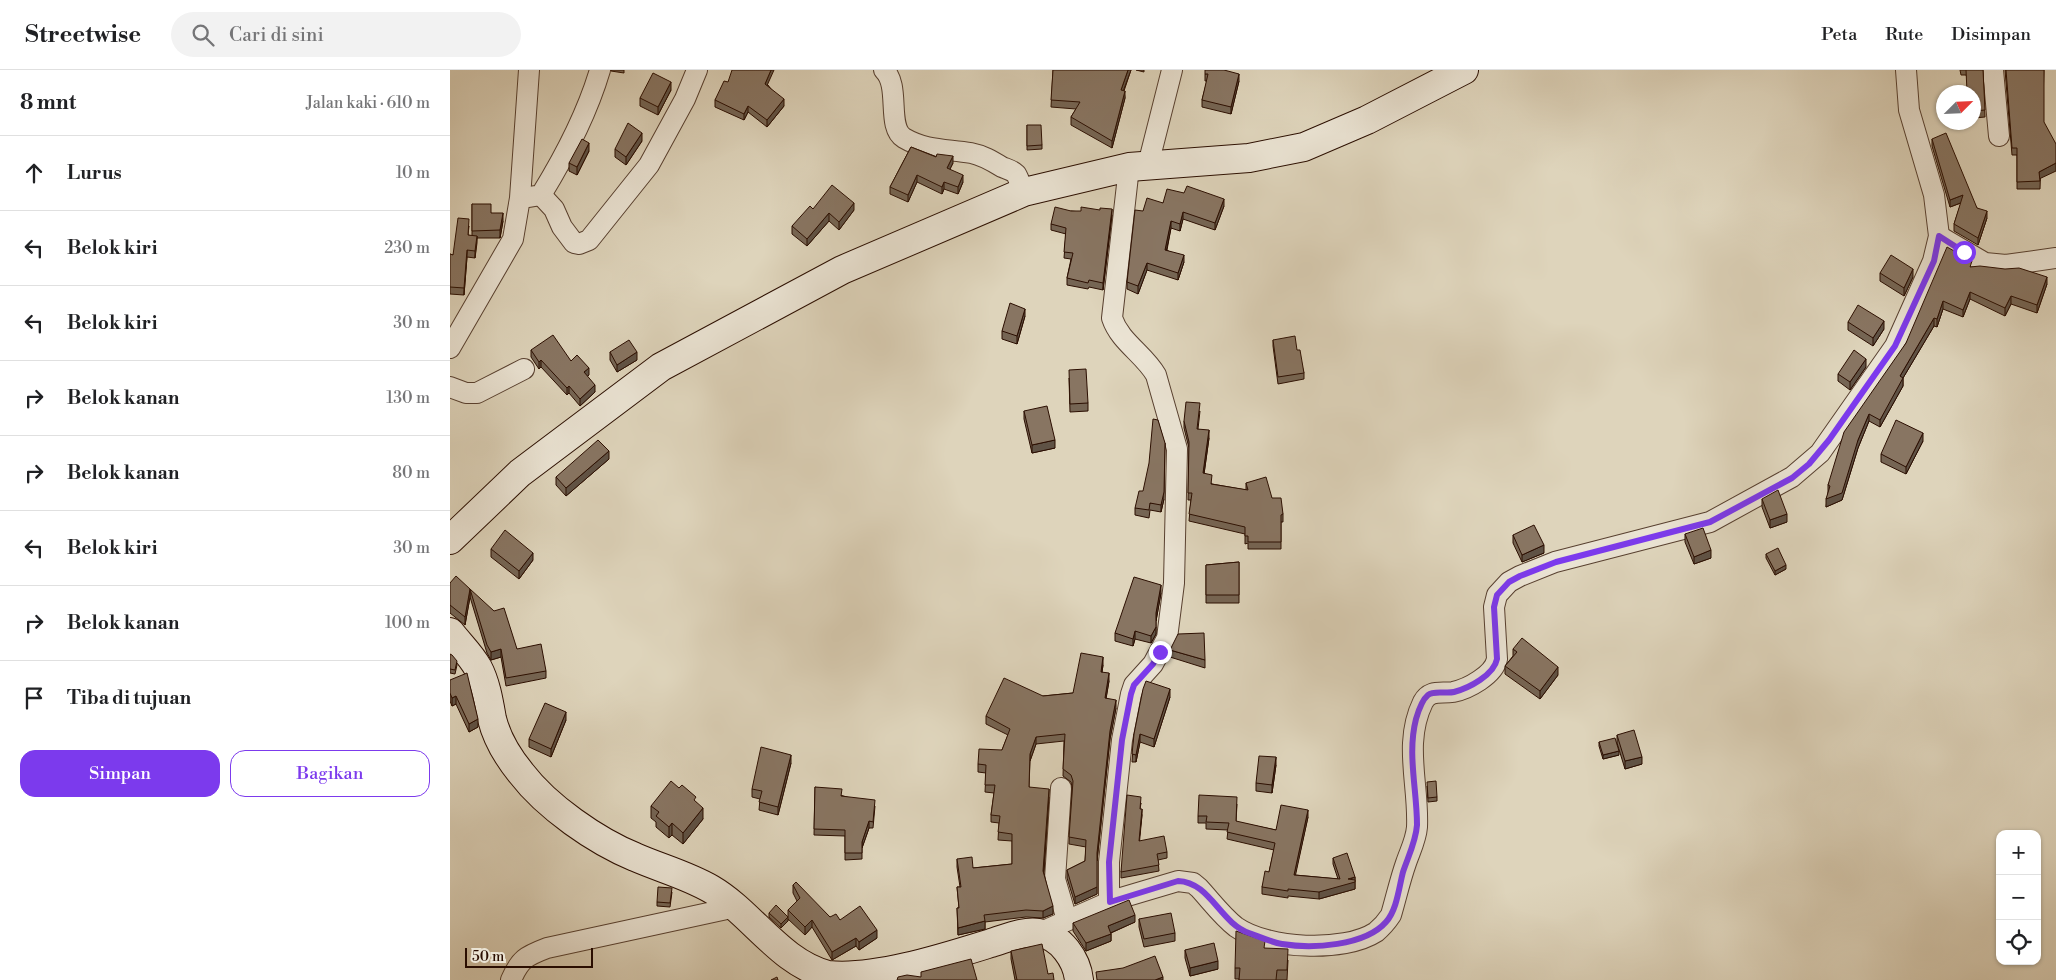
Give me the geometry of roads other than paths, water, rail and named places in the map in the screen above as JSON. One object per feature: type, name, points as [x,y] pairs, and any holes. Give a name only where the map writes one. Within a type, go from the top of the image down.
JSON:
[{"type":"main road","points":[[450,540],[520,473],[661,366],[842,270],[1024,192],[1138,166],[1249,158],[1304,147],[1367,120],[1464,70]]},
{"type":"main road","points":[[450,632],[478,668],[499,738],[513,763],[533,788],[576,822],[613,847],[711,889],[736,907],[799,963],[816,972],[836,977],[872,977],[920,965],[1017,935],[1039,933],[1064,947],[1073,960],[1079,980]]},
{"type":"street","points":[[450,348],[512,239],[520,198],[530,70]]},
{"type":"street","points":[[541,195],[592,97],[600,70]]},
{"type":"street","points":[[541,195],[554,210],[574,243],[579,244],[589,240],[649,165],[685,99],[697,70]]},
{"type":"street","points":[[884,70],[890,78],[895,124],[902,137],[943,151],[972,153],[989,159],[1013,172],[1017,176],[1024,192]]},
{"type":"street","points":[[1110,902],[1109,862],[1122,740],[1131,694],[1134,685],[1153,664],[1167,638],[1174,583],[1176,445],[1156,375],[1151,366],[1119,333],[1112,318],[1138,166],[1172,70]]},
{"type":"street","points":[[1039,933],[1110,902],[1178,881],[1186,881],[1199,888],[1228,920],[1246,932],[1282,944],[1339,944],[1376,932],[1391,915],[1406,862],[1416,836],[1417,824],[1412,765],[1413,735],[1417,716],[1428,695],[1433,692],[1455,692],[1489,674],[1496,666],[1494,607],[1497,595],[1520,576],[1556,562],[1710,522],[1792,478],[1809,464],[1829,440],[1895,346],[1934,261],[1939,236],[1937,206],[1909,110],[1906,70]]},
{"type":"street","points":[[1993,70],[1999,136]]},
{"type":"street","points":[[520,198],[541,195]]},
{"type":"street","points":[[1939,236],[1985,263],[2006,265],[2056,258]]},
{"type":"street","points":[[450,387],[466,393],[477,393],[524,369]]},
{"type":"street","points":[[1061,788],[1057,822],[1058,842],[1055,879],[1067,920]]},
{"type":"street","points":[[511,980],[516,968],[523,959],[547,948],[736,907]]}]
